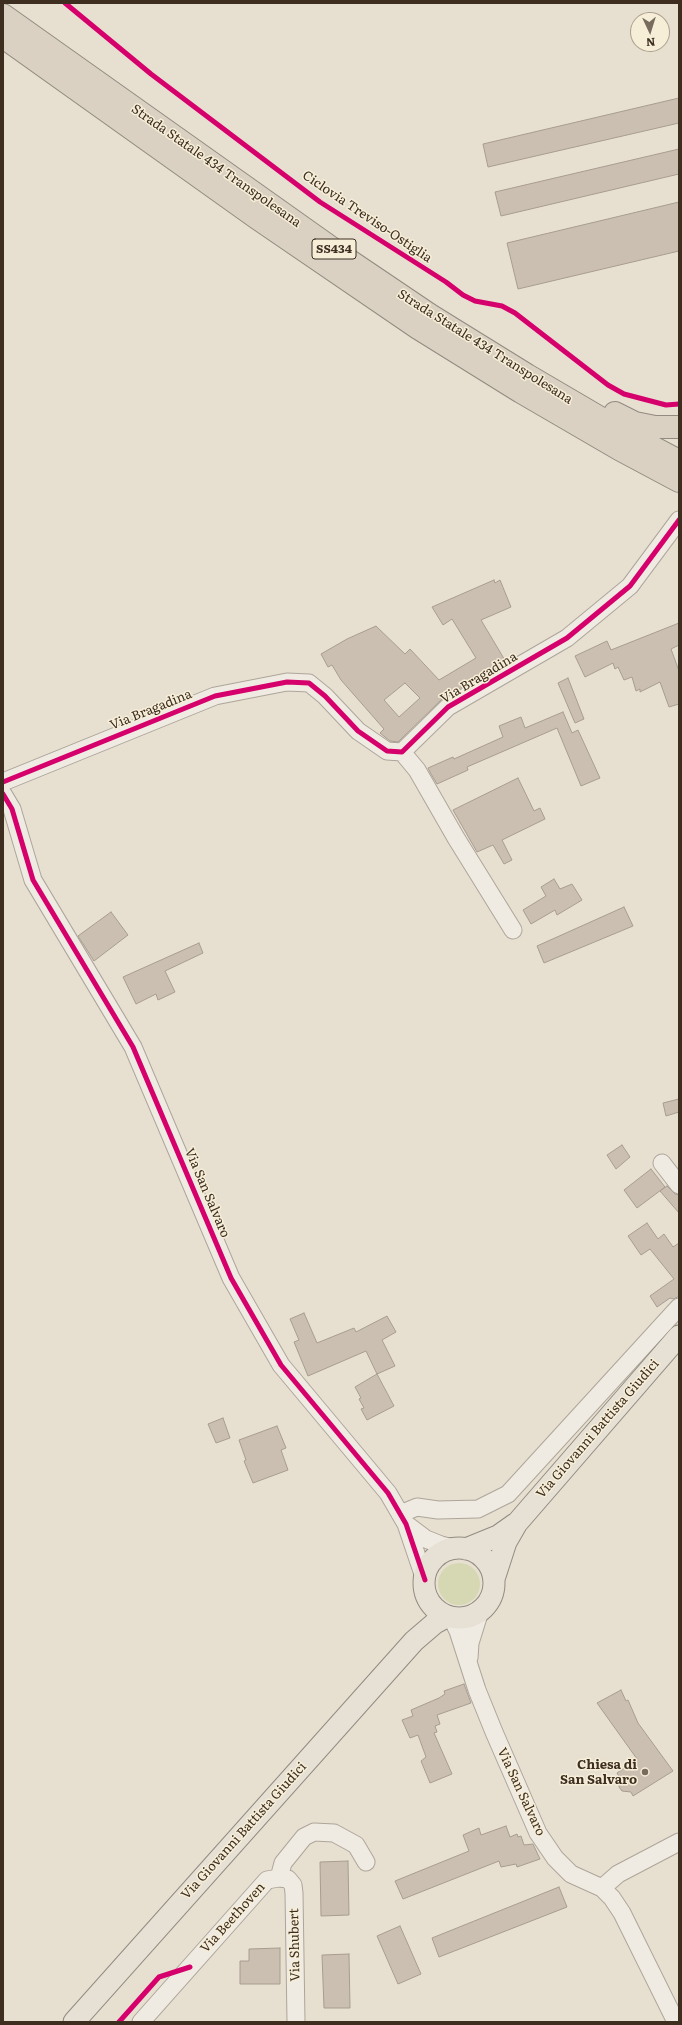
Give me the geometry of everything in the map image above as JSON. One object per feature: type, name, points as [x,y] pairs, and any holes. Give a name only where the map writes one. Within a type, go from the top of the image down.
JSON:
[{"type":"highway","name":"Strada Statale 434 Transpolesana","points":[[3,15],[341,254],[430,315],[626,434],[679,461]]},
{"type":"highway","name":"Strada Statale 434 Transpolesana","points":[[3,37],[257,218],[418,328],[521,392],[619,449],[679,481]]},
{"type":"highway","points":[[430,315],[484,335],[607,410],[635,423],[656,427],[679,427]]},
{"type":"main road","name":"Via Giovanni Battista Giudici","points":[[74,2022],[414,1641],[434,1623],[449,1617],[463,1618],[480,1611],[492,1597],[494,1579],[506,1542],[518,1523],[679,1336]]},
{"type":"main road","name":"Via Giovanni Battista Giudici","points":[[414,1641],[428,1569],[434,1560],[448,1550],[461,1549],[498,1536],[518,1523]]},
{"type":"main road","points":[[461,1549],[476,1553],[485,1559],[491,1568],[494,1579]]},
{"type":"main road","points":[[425,1585],[430,1602],[438,1610],[449,1617]]},
{"type":"street","name":"Via Bragadina","points":[[3,782],[215,696],[287,682],[309,683],[325,696],[358,731],[387,751],[402,752],[448,707],[567,638],[630,586],[679,520]]},
{"type":"street","points":[[402,752],[418,770],[456,838],[513,930]]},
{"type":"street","name":"Via San Salvaro","points":[[3,794],[12,809],[33,880],[133,1047],[231,1278],[281,1365],[388,1493],[403,1519],[425,1585]]},
{"type":"street","points":[[662,1163],[679,1185]]},
{"type":"street","points":[[403,1519],[417,1507],[438,1510],[478,1509],[508,1494],[679,1307]]},
{"type":"street","name":"Via San Salvaro","points":[[403,1519],[426,1539],[441,1545],[461,1549]]},
{"type":"street","name":"Via San Salvaro","points":[[469,1662],[470,1643],[480,1611]]},
{"type":"street","name":"Via San Salvaro","points":[[449,1617],[469,1662],[494,1732],[538,1833],[554,1858],[571,1874],[602,1888],[612,1898],[622,1913],[676,2022]]},
{"type":"street","name":"Via Beethoven","points":[[141,2022],[267,1880],[279,1878],[283,1863],[304,1837],[314,1832],[334,1833],[356,1845],[366,1862]]},
{"type":"street","points":[[602,1888],[618,1874],[679,1842]]},
{"type":"street","name":"Via Shubert","points":[[279,1878],[288,1879],[293,1885],[294,1893],[296,2022]]},
{"type":"green space","points":[[459,1563],[474,1569],[480,1584],[474,1599],[459,1605],[444,1599],[438,1584],[444,1569]]},
{"type":"building","points":[[679,98],[679,123],[488,167],[483,144]]},
{"type":"building","points":[[679,149],[679,174],[501,216],[495,192]]},
{"type":"building","points":[[679,202],[679,251],[518,289],[507,243]]},
{"type":"building","points":[[494,580],[495,583],[500,580],[511,607],[481,620],[506,662],[443,698],[398,742],[390,741],[380,733],[384,729],[341,680],[332,665],[328,667],[321,654],[347,639],[376,626],[405,654],[410,649],[439,680],[476,658],[452,619],[443,625],[432,607]],"holes":[[[405,683],[420,698],[399,717],[384,700]]]},
{"type":"building","points":[[679,623],[679,645],[671,649],[679,671],[679,704],[669,707],[660,682],[640,692],[640,689],[636,691],[632,677],[624,680],[618,667],[615,669],[613,663],[585,677],[575,656],[607,641],[611,650]]},
{"type":"building","points":[[568,678],[584,719],[575,723],[558,683]]},
{"type":"building","points":[[563,712],[572,733],[578,730],[600,778],[581,786],[557,728],[467,767],[468,770],[437,784],[428,768],[453,757],[454,759],[503,737],[499,726],[521,717],[525,728]]},
{"type":"building","points":[[518,778],[534,811],[540,808],[545,819],[502,840],[512,860],[504,864],[493,845],[477,852],[453,810]]},
{"type":"building","points":[[554,879],[560,889],[572,884],[582,900],[557,915],[555,910],[531,924],[523,910],[546,896],[541,887]]},
{"type":"building","points":[[624,907],[633,926],[544,963],[537,946]]},
{"type":"building","points":[[111,912],[128,935],[94,961],[78,936]]},
{"type":"building","points":[[199,943],[203,953],[165,971],[175,992],[158,1000],[156,994],[136,1004],[123,977]]},
{"type":"building","points":[[679,1099],[679,1112],[666,1116],[663,1103]]},
{"type":"building","points":[[622,1145],[630,1157],[616,1169],[607,1155]]},
{"type":"building","points":[[651,1169],[665,1187],[637,1208],[624,1190]]},
{"type":"building","points":[[667,1186],[675,1194],[679,1195],[679,1213],[660,1191]]},
{"type":"building","points":[[647,1223],[658,1239],[664,1234],[673,1247],[679,1243],[679,1296],[674,1299],[670,1298],[657,1307],[650,1296],[674,1279],[650,1249],[641,1255],[628,1236]]},
{"type":"building","points":[[304,1313],[317,1343],[354,1328],[356,1332],[387,1316],[396,1332],[382,1340],[395,1366],[377,1374],[366,1351],[308,1376],[294,1342],[299,1340],[290,1319]]},
{"type":"building","points":[[377,1374],[394,1406],[367,1420],[361,1409],[364,1408],[359,1399],[361,1398],[355,1387]]},
{"type":"building","points":[[223,1418],[230,1438],[216,1443],[208,1424]]},
{"type":"building","points":[[277,1426],[286,1448],[281,1450],[288,1470],[253,1483],[244,1461],[246,1460],[239,1440]]},
{"type":"building","points":[[464,1684],[471,1703],[437,1715],[440,1724],[435,1726],[437,1732],[434,1733],[452,1774],[430,1783],[421,1761],[426,1757],[418,1735],[410,1738],[402,1720],[413,1716],[411,1710],[439,1698],[445,1694],[444,1691]]},
{"type":"building","points":[[621,1690],[626,1701],[628,1700],[638,1723],[673,1771],[633,1796],[631,1792],[622,1791],[619,1787],[620,1778],[617,1773],[637,1759],[597,1703]]},
{"type":"building","points":[[506,1826],[510,1837],[517,1834],[518,1837],[521,1836],[524,1845],[533,1844],[540,1859],[517,1867],[516,1864],[501,1867],[499,1861],[403,1899],[395,1881],[469,1851],[463,1835],[479,1828],[481,1835]]},
{"type":"building","points":[[348,1861],[349,1915],[321,1916],[320,1862]]},
{"type":"building","points":[[559,1887],[567,1907],[439,1957],[432,1938]]},
{"type":"building","points":[[400,1926],[421,1974],[398,1984],[377,1936]]},
{"type":"building","points":[[280,1948],[280,1984],[240,1984],[240,1961],[249,1961],[249,1949]]},
{"type":"building","points":[[349,1954],[350,2008],[324,2008],[322,1955]]},
{"type":"cycle path","name":"Ciclovia Treviso-Ostiglia","points":[[65,3],[151,74],[320,202],[446,282],[463,295],[475,301],[502,306],[515,313],[608,385],[624,394],[666,405],[679,404]]},
{"type":"cycle path","points":[[3,782],[215,696],[287,682],[309,683],[325,696],[358,731],[387,751],[402,752],[448,707],[567,638],[630,586],[679,520]]},
{"type":"cycle path","points":[[3,794],[12,809],[33,880],[133,1047],[231,1278],[281,1365],[388,1493],[406,1524],[425,1580]]},
{"type":"cycle path","points":[[119,2022],[159,1977],[190,1967]]},
{"type":"place","name":"Chiesa di San Salvaro","points":[[645,1772]]}]
